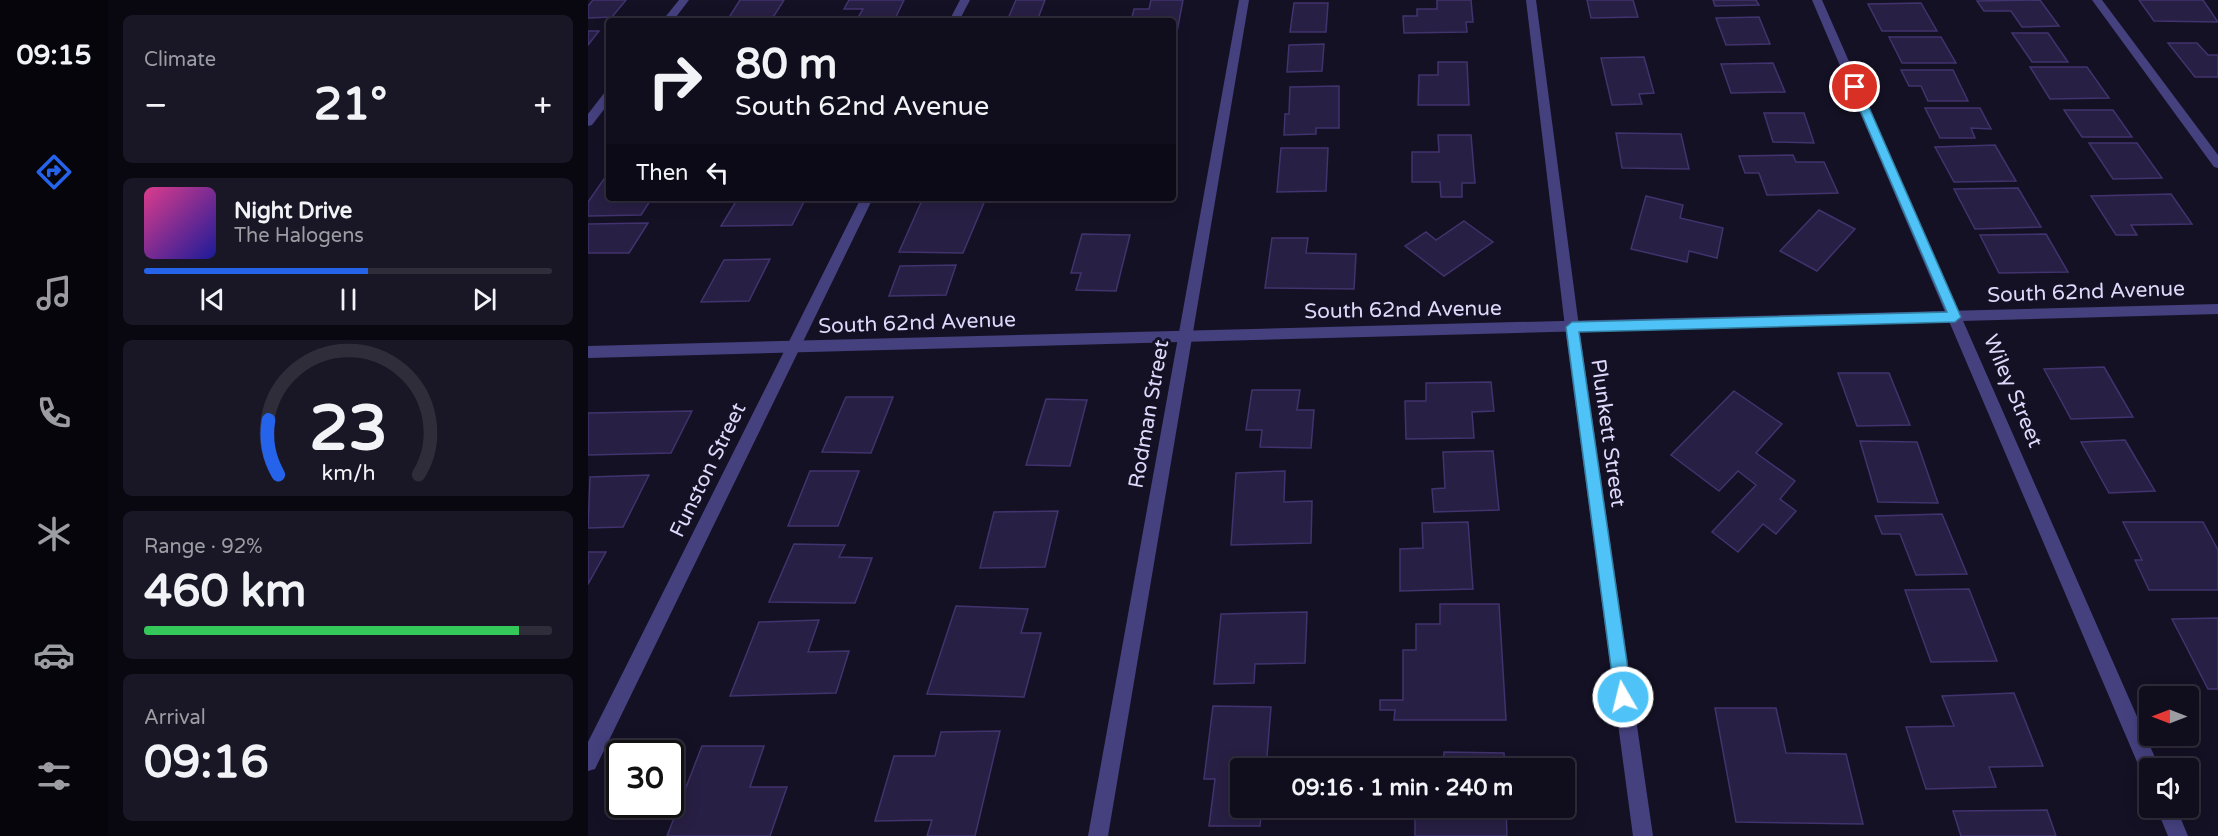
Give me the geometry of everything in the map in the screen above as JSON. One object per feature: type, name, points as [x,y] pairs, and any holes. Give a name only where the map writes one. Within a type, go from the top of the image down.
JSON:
[{"type":"street","points":[[669,18],[684,0]]},
{"type":"street","points":[[956,18],[965,0]]},
{"type":"street","name":"Rodman Street","points":[[1098,836],[1244,0]]},
{"type":"street","name":"Plunkett Street","points":[[1531,0],[1572,327],[1643,836]]},
{"type":"street","name":"Wiley Street","points":[[1817,0],[2145,758]]},
{"type":"street","points":[[2097,0],[2218,164]]},
{"type":"street","points":[[588,122],[606,99]]},
{"type":"street","name":"Funston Street","points":[[588,762],[866,201]]},
{"type":"street","name":"South 62nd Avenue","points":[[588,352],[2218,309]]},
{"type":"street","points":[[2171,818],[2178,836]]},
{"type":"building","points":[[593,0],[626,0],[612,17],[588,18],[588,6]]},
{"type":"building","points":[[740,0],[784,0],[773,18],[729,18]]},
{"type":"building","points":[[849,0],[904,0],[895,18],[858,18],[863,9],[844,9]]},
{"type":"building","points":[[1016,0],[1045,0],[1038,18],[1008,18]]},
{"type":"building","points":[[1151,0],[1183,0],[1176,37],[1176,18],[1132,18],[1134,9],[1149,9]]},
{"type":"building","points":[[1437,0],[1471,0],[1473,22],[1466,22],[1467,32],[1404,33],[1403,16],[1417,16],[1417,9],[1437,9]]},
{"type":"building","points":[[1587,0],[1633,0],[1638,17],[1591,18]]},
{"type":"building","points":[[1713,0],[1756,0],[1759,5],[1715,6]]},
{"type":"building","points":[[2040,0],[2059,26],[2022,27],[2011,11],[1984,11],[1977,1]]},
{"type":"building","points":[[2139,0],[2203,0],[2218,22],[2154,21]]},
{"type":"building","points":[[1294,3],[1328,3],[1326,32],[1290,32]]},
{"type":"building","points":[[1921,3],[1937,31],[1882,31],[1868,4]]},
{"type":"building","points":[[1759,17],[1770,44],[1726,45],[1716,18]]},
{"type":"building","points":[[588,31],[599,31],[588,45]]},
{"type":"building","points":[[2012,33],[2048,33],[2068,62],[2032,62]]},
{"type":"building","points":[[1889,37],[1941,37],[1956,63],[1902,63]]},
{"type":"building","points":[[2168,43],[2197,43],[2208,55],[2218,55],[2218,77],[2195,77]]},
{"type":"building","points":[[1324,44],[1322,71],[1287,72],[1289,45]]},
{"type":"building","points":[[1644,57],[1654,93],[1639,94],[1642,104],[1612,105],[1601,58]]},
{"type":"building","points":[[1438,62],[1467,62],[1469,105],[1418,105],[1419,75],[1438,75]]},
{"type":"building","points":[[1773,63],[1785,92],[1731,93],[1721,64]]},
{"type":"building","points":[[2030,67],[2087,67],[2109,98],[2050,99]]},
{"type":"building","points":[[1901,70],[1953,70],[1968,101],[1928,101],[1921,86],[1909,86]]},
{"type":"building","points":[[1339,86],[1339,128],[1316,128],[1316,134],[1284,135],[1285,114],[1289,114],[1290,87]]},
{"type":"building","points":[[1925,108],[1980,108],[1991,129],[1971,128],[1975,138],[1940,138]]},
{"type":"building","points":[[2064,110],[2113,110],[2132,137],[2082,137]]},
{"type":"building","points":[[1764,113],[1804,113],[1814,143],[1773,142]]},
{"type":"building","points":[[1616,133],[1681,134],[1689,169],[1622,168]]},
{"type":"building","points":[[1438,135],[1471,135],[1475,183],[1462,183],[1462,197],[1441,197],[1440,182],[1412,182],[1412,152],[1439,152]]},
{"type":"building","points":[[2089,143],[2137,143],[2162,178],[2113,179]]},
{"type":"building","points":[[1995,145],[2016,181],[1954,182],[1935,147]]},
{"type":"building","points":[[1281,148],[1328,148],[1326,191],[1277,192]]},
{"type":"building","points":[[1793,155],[1796,162],[1824,162],[1838,193],[1767,195],[1759,173],[1745,173],[1739,156]]},
{"type":"building","points":[[604,179],[606,179],[606,201],[650,201],[641,215],[588,216],[588,202]]},
{"type":"building","points":[[2018,188],[2041,227],[1975,229],[1954,189]]},
{"type":"building","points":[[2171,194],[2192,224],[2131,225],[2137,235],[2116,235],[2091,196]]},
{"type":"building","points":[[1646,196],[1683,205],[1680,218],[1723,228],[1717,258],[1689,251],[1687,262],[1631,249]]},
{"type":"building","points":[[736,201],[804,201],[792,225],[721,226]]},
{"type":"building","points":[[922,201],[985,201],[963,253],[899,252]]},
{"type":"building","points":[[1099,201],[1142,201],[1142,202]]},
{"type":"building","points":[[1819,210],[1855,229],[1817,271],[1780,251]]},
{"type":"building","points":[[1464,221],[1493,242],[1444,276],[1405,246],[1426,232],[1436,240]]},
{"type":"building","points":[[648,223],[629,253],[588,253],[588,224]]},
{"type":"building","points":[[1082,234],[1130,235],[1116,291],[1076,290],[1081,273],[1071,273]]},
{"type":"building","points":[[2046,234],[2068,272],[1999,273],[1980,235]]},
{"type":"building","points":[[1272,238],[1308,238],[1306,253],[1356,254],[1354,289],[1265,288]]},
{"type":"building","points":[[770,259],[749,301],[701,302],[724,260]]},
{"type":"building","points":[[956,265],[946,295],[889,296],[900,266]]},
{"type":"building","points":[[2104,367],[2133,417],[2071,419],[2044,369]]},
{"type":"building","points":[[1838,373],[1889,373],[1910,425],[1857,426]]},
{"type":"building","points":[[1491,382],[1494,411],[1472,412],[1474,438],[1406,439],[1405,401],[1426,401],[1426,383]]},
{"type":"building","points":[[1252,390],[1300,390],[1297,410],[1314,410],[1311,448],[1260,447],[1262,430],[1246,430]]},
{"type":"building","points":[[1734,391],[1782,424],[1756,453],[1795,481],[1780,499],[1796,511],[1776,534],[1763,524],[1738,552],[1712,532],[1756,485],[1738,471],[1719,491],[1671,455]]},
{"type":"building","points":[[846,397],[893,397],[871,453],[822,452]]},
{"type":"building","points":[[1046,399],[1087,400],[1070,466],[1026,465]]},
{"type":"building","points":[[692,411],[671,453],[588,455],[588,413]]},
{"type":"building","points":[[2125,440],[2155,491],[2109,493],[2081,442]]},
{"type":"building","points":[[1860,441],[1917,442],[1938,503],[1878,502]]},
{"type":"building","points":[[1493,451],[1499,510],[1434,512],[1432,489],[1445,488],[1443,452]]},
{"type":"building","points":[[810,471],[859,471],[838,526],[788,526]]},
{"type":"building","points":[[1285,471],[1284,502],[1312,501],[1311,543],[1231,545],[1236,473]]},
{"type":"building","points":[[649,475],[623,527],[588,528],[590,477]]},
{"type":"building","points":[[1058,511],[1045,567],[980,568],[994,512]]},
{"type":"building","points":[[1942,514],[1967,574],[1916,575],[1900,534],[1882,534],[1875,516]]},
{"type":"building","points":[[1468,522],[1473,589],[1400,591],[1400,549],[1423,548],[1422,523]]},
{"type":"building","points":[[2123,522],[2203,522],[2218,550],[2218,590],[2149,590],[2135,560],[2142,560]]},
{"type":"building","points":[[794,544],[845,545],[839,557],[872,558],[855,603],[769,602]]},
{"type":"building","points":[[588,552],[606,552],[588,584]]},
{"type":"building","points":[[1969,589],[1997,661],[1931,662],[1905,590]]},
{"type":"building","points":[[1440,604],[1499,604],[1506,720],[1394,720],[1395,710],[1380,710],[1380,700],[1403,700],[1403,650],[1416,650],[1416,624],[1440,624]]},
{"type":"building","points":[[956,606],[1028,609],[1021,633],[1041,633],[1024,697],[927,694]]},
{"type":"building","points":[[1307,612],[1305,663],[1255,664],[1254,683],[1214,684],[1221,614]]},
{"type":"building","points":[[2218,618],[2218,689],[2208,689],[2172,619]]},
{"type":"building","points":[[819,620],[808,652],[849,651],[836,693],[730,696],[759,622]]},
{"type":"building","points":[[2014,693],[2043,766],[1989,767],[1996,787],[1926,789],[1906,727],[1954,726],[1942,696]]},
{"type":"building","points":[[1213,706],[1271,707],[1267,758],[1230,758],[1230,818],[1261,818],[1260,826],[1209,826],[1215,779],[1204,779]]},
{"type":"building","points":[[1715,708],[1776,708],[1786,753],[1846,754],[1863,824],[1736,822]]},
{"type":"building","points":[[1000,731],[975,836],[927,836],[932,820],[875,821],[894,756],[935,756],[941,732]]},
{"type":"building","points":[[702,746],[764,746],[750,787],[787,787],[770,836],[667,836],[674,818],[684,818],[684,792]]},
{"type":"building","points":[[1444,752],[1504,753],[1504,758],[1444,758]]},
{"type":"building","points":[[2047,810],[2056,836],[1961,836],[1953,811]]},
{"type":"building","points":[[1415,818],[1506,818],[1507,836],[1415,836]]},
{"type":"route","points":[[1623,697],[1572,327],[1955,317],[1855,87]]}]
